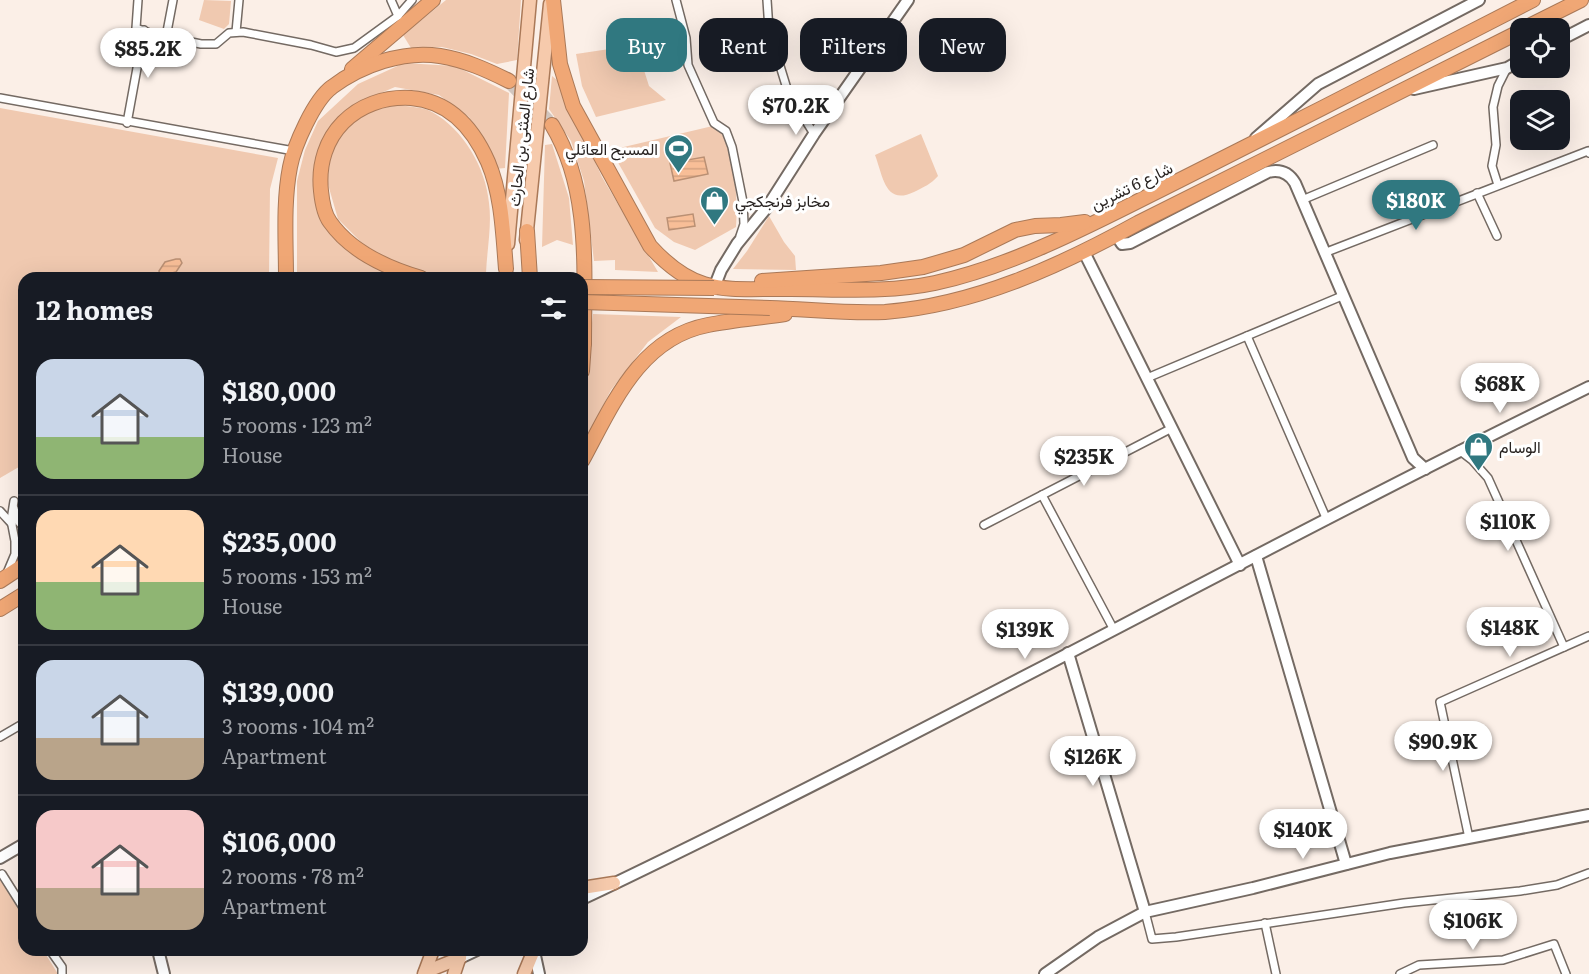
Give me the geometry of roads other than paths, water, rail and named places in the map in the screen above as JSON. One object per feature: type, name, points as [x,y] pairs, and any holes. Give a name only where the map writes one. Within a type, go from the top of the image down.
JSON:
[{"type":"highway","points":[[286,272],[286,200],[290,168],[294,151],[315,108],[331,88],[433,0]]},
{"type":"highway","points":[[551,0],[560,64],[573,106],[650,246],[668,265],[687,278],[720,288]]},
{"type":"highway","name":"شارع 6 تشرين","points":[[720,288],[883,289],[935,283],[1012,259],[1101,219],[1246,147],[1533,0]]},
{"type":"highway","points":[[1545,18],[1581,0]]},
{"type":"highway","points":[[588,302],[883,312],[935,306],[1020,280],[1084,252],[1510,36]]},
{"type":"highway","points":[[331,88],[364,69],[410,54],[440,56],[476,65],[509,81]]},
{"type":"highway","points":[[399,272],[359,250],[341,235],[328,220],[322,200],[320,181],[321,162],[328,143],[340,126],[357,110],[380,100],[398,98],[420,99],[439,104],[454,114],[477,143],[487,160],[500,204],[506,272]]},
{"type":"highway","points":[[552,125],[563,143],[572,167],[579,204],[583,272]]},
{"type":"highway","points":[[588,287],[720,288],[746,282],[822,275],[880,273],[923,267],[964,255],[1015,230],[1101,219]]},
{"type":"highway","points":[[527,231],[530,272]]},
{"type":"highway","points":[[588,283],[624,287]]},
{"type":"highway","points":[[588,450],[631,375],[670,337],[706,325],[820,309]]},
{"type":"highway","points":[[3,580],[18,569]]},
{"type":"highway","points":[[0,609],[18,598]]},
{"type":"main road","points":[[506,272],[530,0]]},
{"type":"main road","name":"شارع المثنى بن الحارث","points":[[524,272],[551,0]]},
{"type":"main road","points":[[588,887],[614,884]]},
{"type":"main road","points":[[424,973],[431,956]]},
{"type":"main road","points":[[424,973],[457,956]]},
{"type":"main road","points":[[454,974],[460,956]]},
{"type":"main road","points":[[524,974],[532,956]]},
{"type":"street","points":[[138,0],[136,28],[152,34],[201,44],[216,44],[229,33],[236,32],[311,45],[336,52],[354,48],[398,16],[412,0]]},
{"type":"street","points":[[166,37],[173,0]]},
{"type":"street","points":[[236,32],[239,0]]},
{"type":"street","points":[[391,0],[398,16]]},
{"type":"street","points":[[684,0],[676,0],[686,38],[688,65],[714,123],[726,131],[732,147],[743,202],[744,224],[737,244]]},
{"type":"street","points":[[767,0],[769,30],[788,92],[814,134]]},
{"type":"street","points":[[720,288],[720,270],[737,244],[768,206],[814,134],[908,0]]},
{"type":"street","points":[[1246,147],[1318,84],[1479,0]]},
{"type":"street","points":[[1570,35],[1589,25]]},
{"type":"street","points":[[127,123],[144,30]]},
{"type":"street","points":[[1396,93],[1510,66]]},
{"type":"street","points":[[1498,185],[1491,166],[1496,145],[1493,107],[1498,86],[1507,68]]},
{"type":"street","points":[[0,98],[127,123],[294,151]]},
{"type":"street","points":[[1302,200],[1433,145]]},
{"type":"street","points":[[1324,253],[1588,150],[1589,153]]},
{"type":"street","points":[[1116,235],[1122,244],[1130,243],[1273,171],[1290,176],[1413,458],[1425,469]]},
{"type":"street","points":[[1477,193],[1497,236]]},
{"type":"street","points":[[1084,252],[1240,565]]},
{"type":"street","points":[[1147,378],[1342,296]]},
{"type":"street","points":[[1246,336],[1327,520]]},
{"type":"street","points":[[588,896],[1114,630],[1459,450],[1589,387]]},
{"type":"street","points":[[984,525],[1172,428]]},
{"type":"street","points":[[1459,450],[1472,460],[1488,478],[1564,647]]},
{"type":"street","points":[[1042,495],[1114,630]]},
{"type":"street","points":[[3,580],[15,554],[12,524],[14,503],[18,521]]},
{"type":"street","points":[[0,511],[12,524]]},
{"type":"street","points":[[1256,556],[1346,864]]},
{"type":"street","points":[[1469,838],[1440,702],[1589,636]]},
{"type":"street","points":[[1068,653],[1152,939],[1404,903],[1520,891],[1557,885],[1589,873]]},
{"type":"street","points":[[0,737],[18,728]]},
{"type":"street","points":[[1045,974],[1098,937],[1145,912],[1346,864],[1589,815]]},
{"type":"street","points":[[0,858],[18,848]]},
{"type":"street","points":[[2,874],[18,899]]},
{"type":"street","points":[[1265,923],[1276,974]]},
{"type":"street","points":[[1400,974],[1419,965],[1503,960],[1554,944],[1566,974]]},
{"type":"street","points":[[54,956],[62,967],[62,974]]},
{"type":"street","points":[[160,956],[164,974]]},
{"type":"street","points":[[535,956],[538,974]]},
{"type":"tunnel","points":[[509,81],[552,125]]},
{"type":"place","name":"المسبح العائلي","points":[[679,174]]},
{"type":"place","name":"مخابز فرنجكجي","points":[[714,226]]},
{"type":"place","name":"الوسام","points":[[1478,472]]}]
